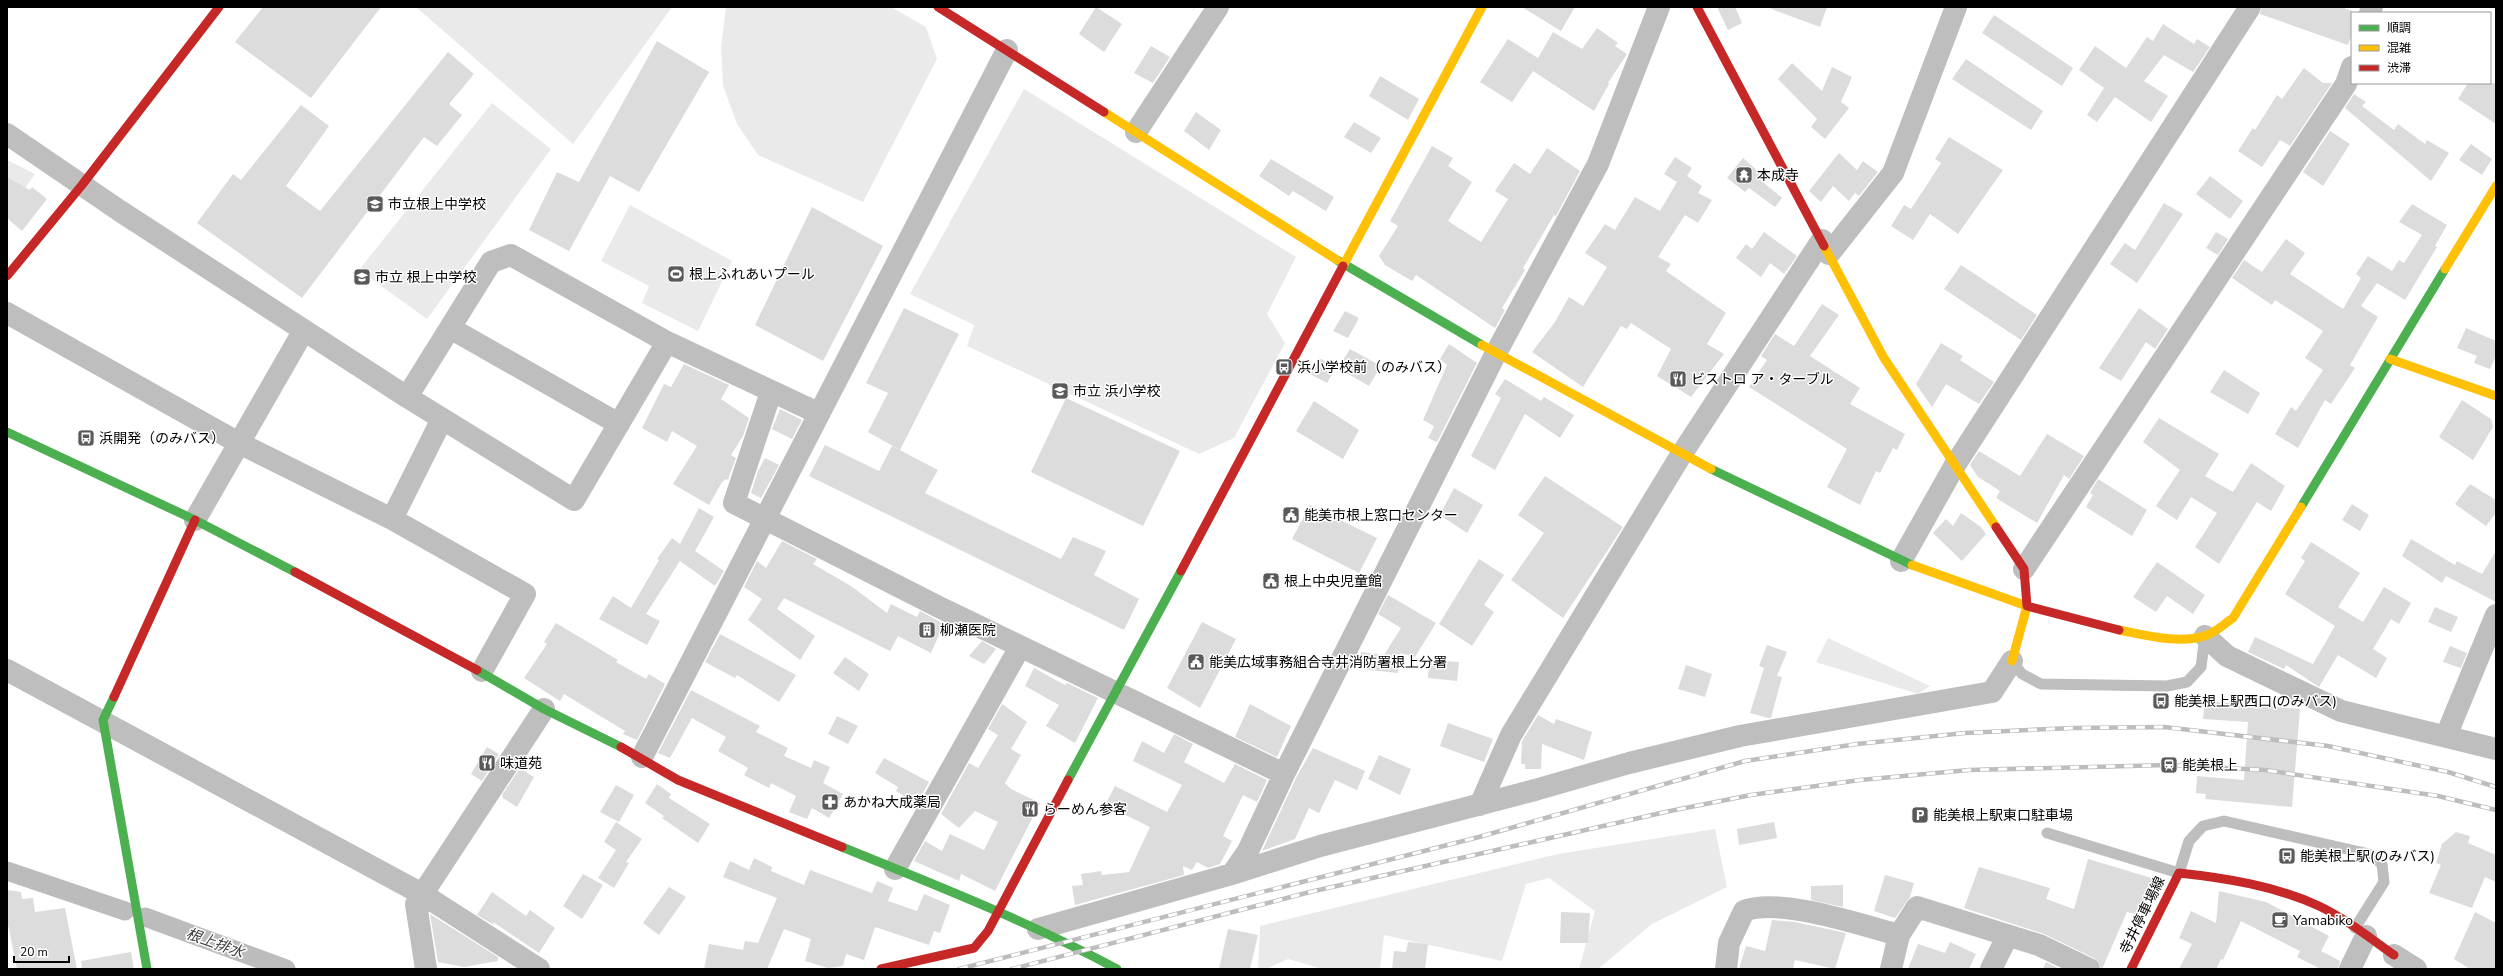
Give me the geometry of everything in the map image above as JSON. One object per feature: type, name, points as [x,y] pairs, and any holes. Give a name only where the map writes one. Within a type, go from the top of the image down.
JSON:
[{"type":"street","points":[[7,276],[82,185],[219,7]]},
{"type":"street","points":[[1136,132],[1218,7]]},
{"type":"street","points":[[881,969],[974,948],[988,932],[1482,7]]},
{"type":"street","points":[[1232,874],[1248,851],[1284,774],[1496,353],[1598,164],[1659,7]]},
{"type":"street","points":[[1038,929],[1232,874],[1320,846],[1629,763],[1740,736],[1992,692],[2012,661],[2027,606],[2024,569],[1884,358],[1697,7]]},
{"type":"street","points":[[1480,804],[1511,735],[1681,456],[1826,247],[1893,173],[1956,7]]},
{"type":"street","points":[[1901,561],[1956,465],[2250,7]]},
{"type":"street","points":[[949,10],[1007,50],[1344,264],[1496,353],[1681,456],[1901,561],[2027,606],[2164,638],[2206,636],[2234,618],[2496,186]]},
{"type":"street","points":[[642,757],[1007,50]]},
{"type":"street","points":[[2024,569],[2346,84],[2351,69]]},
{"type":"street","points":[[7,134],[82,185],[304,330],[442,419],[574,500],[667,342]]},
{"type":"street","points":[[408,397],[491,262],[511,255],[667,342],[818,414]]},
{"type":"street","points":[[7,313],[239,443],[392,519],[526,594],[482,671]]},
{"type":"street","points":[[450,328],[619,424]]},
{"type":"street","points":[[147,969],[103,720],[194,520],[304,330]]},
{"type":"street","points":[[2390,359],[2496,396]]},
{"type":"street","points":[[771,392],[734,503],[1020,647],[1117,692],[1284,774]]},
{"type":"street","points":[[392,519],[442,419]]},
{"type":"street","points":[[7,432],[194,520],[482,671],[544,709],[642,757],[678,780],[895,868],[1038,929],[1067,942],[1117,969]]},
{"type":"street","points":[[2446,736],[2496,615]]},
{"type":"street","points":[[2206,636],[2227,656],[2341,711],[2496,749]]},
{"type":"street","points":[[895,868],[1020,647]]},
{"type":"street","points":[[7,670],[103,720],[422,894],[539,969]]},
{"type":"street","points":[[426,969],[416,904],[544,709]]},
{"type":"street","points":[[2179,873],[2218,876],[2310,902],[2360,932],[2416,969]]},
{"type":"street","name":"寺井停車場線","points":[[2131,969],[2179,873]]},
{"type":"street","points":[[1726,969],[1729,943],[1741,917],[1744,911],[1757,906],[1805,912],[1899,934]]},
{"type":"street","points":[[1892,969],[1899,934],[1916,906],[2007,937],[2039,946],[2089,969]]},
{"type":"street","points":[[2350,969],[2360,932]]},
{"type":"street","points":[[1991,969],[2007,937]]},
{"type":"lane","points":[[2012,661],[2022,674],[2041,684],[2167,686],[2187,682],[2201,666],[2206,636]]},
{"type":"lane","points":[[2047,833],[2179,873],[2188,841],[2203,826],[2224,821],[2369,854],[2382,864],[2384,882],[2360,932]]},
{"type":"shaded area","points":[[416,7],[672,7],[573,144]]},
{"type":"shaded area","points":[[726,7],[891,7],[926,27],[937,59],[863,202],[758,155],[737,124],[723,86],[721,47]]},
{"type":"shaded area","points":[[1024,89],[1296,257],[1267,314],[1285,343],[1234,438],[1199,454],[967,346],[974,325],[910,294]]},
{"type":"shaded area","points":[[492,103],[551,149],[427,319],[359,270]]},
{"type":"shaded area","points":[[7,160],[35,174],[7,214]]},
{"type":"shaded area","name":"根上ふれあいプール","points":[[630,205],[732,261],[698,331],[642,303],[649,286],[601,261]]},
{"type":"shaded area","points":[[1828,638],[1930,686],[1918,694],[1816,662]]},
{"type":"shaded area","points":[[1715,829],[1727,887],[1652,924],[1598,969],[1579,969],[1595,911],[1549,878],[1526,884],[1502,961],[1384,935],[1380,969],[1323,969],[1288,959],[1266,969],[1258,969],[1260,926],[1558,854]]},
{"type":"building","points":[[263,7],[381,7],[311,98],[235,42]]},
{"type":"building","points":[[1096,7],[1122,24],[1104,52],[1079,34]]},
{"type":"building","points":[[1522,7],[1575,7],[1561,31]]},
{"type":"building","points":[[1717,7],[1735,7],[1742,23],[1728,30]]},
{"type":"building","points":[[1771,7],[1827,7],[1820,27],[1771,9]]},
{"type":"building","points":[[2262,7],[2341,7],[2352,11],[2351,36],[2348,45],[2260,14]]},
{"type":"building","points":[[1994,15],[2073,68],[2062,86],[1982,33]]},
{"type":"building","points":[[2163,24],[2194,44],[2197,39],[2210,47],[2193,72],[2164,55],[2144,81],[2168,96],[2151,122],[2115,97],[2097,122],[2087,115],[2104,88],[2079,70],[2095,46],[2126,68],[2147,37],[2153,41]]},
{"type":"building","points":[[1597,28],[1618,43],[1615,46],[1627,54],[1608,83],[1609,84],[1594,111],[1533,71],[1512,102],[1480,82],[1508,39],[1538,58],[1553,32],[1582,49]]},
{"type":"building","points":[[657,41],[709,72],[639,192],[610,176],[569,251],[529,230],[557,172],[579,182]]},
{"type":"building","points":[[1151,46],[1170,57],[1153,83],[1134,73]]},
{"type":"building","points":[[448,52],[474,74],[449,104],[462,115],[437,146],[424,137],[302,298],[197,223],[233,174],[241,180],[301,105],[329,126],[286,186],[320,211]]},
{"type":"building","points":[[1966,59],[2043,111],[2031,130],[1952,79]]},
{"type":"building","points":[[1792,63],[1822,91],[1832,67],[1852,77],[1841,102],[1849,108],[1825,139],[1811,127],[1817,119],[1778,79]]},
{"type":"building","points":[[2304,68],[2323,83],[2332,83],[2290,146],[2280,140],[2262,167],[2238,151],[2253,128],[2255,130],[2277,95],[2282,99]]},
{"type":"building","points":[[1380,76],[1419,99],[1408,120],[1369,96]]},
{"type":"building","points":[[2496,83],[2496,124],[2458,99],[2467,84]]},
{"type":"building","points":[[2354,94],[2366,102],[2362,106],[2394,130],[2398,124],[2425,144],[2427,140],[2449,153],[2431,181],[2345,108]]},
{"type":"building","points":[[1196,112],[1221,130],[1209,150],[1184,131]]},
{"type":"building","points":[[1354,122],[1381,138],[1371,153],[1344,137]]},
{"type":"building","points":[[2330,131],[2350,144],[2323,186],[2303,172]]},
{"type":"building","points":[[1949,137],[2003,170],[1958,234],[1930,214],[1913,240],[1891,226],[1904,205],[1911,209],[1941,163],[1935,159]]},
{"type":"building","points":[[2471,144],[2492,159],[2482,175],[2459,160]]},
{"type":"building","points":[[1432,146],[1453,158],[1448,166],[1472,182],[1448,221],[1481,242],[1508,199],[1495,191],[1514,163],[1530,174],[1547,148],[1580,171],[1556,216],[1554,215],[1523,268],[1525,270],[1502,308],[1505,310],[1495,328],[1416,275],[1412,281],[1385,265],[1379,256],[1398,226],[1390,221]]},
{"type":"building","points":[[1839,153],[1857,170],[1863,161],[1878,172],[1859,196],[1855,193],[1849,201],[1833,186],[1821,202],[1809,191]]},
{"type":"building","points":[[1675,157],[1692,168],[1687,176],[1702,186],[1698,193],[1712,200],[1698,223],[1685,215],[1658,257],[1671,264],[1666,271],[1726,313],[1707,344],[1724,354],[1691,397],[1657,376],[1671,349],[1631,323],[1627,329],[1621,326],[1583,387],[1532,352],[1555,322],[1569,297],[1583,306],[1607,267],[1585,253],[1605,224],[1615,230],[1635,197],[1660,211],[1677,182],[1664,174]]},
{"type":"building","name":"本成寺","points":[[1743,158],[1760,173],[1757,177],[1782,198],[1775,207],[1749,188],[1745,192],[1727,178]]},
{"type":"building","points":[[1271,159],[1334,197],[1326,211],[1293,191],[1289,196],[1259,176]]},
{"type":"building","points":[[2210,176],[2243,201],[2230,219],[2196,194]]},
{"type":"building","points":[[7,177],[30,190],[32,187],[47,199],[22,231],[7,218]]},
{"type":"building","points":[[2164,203],[2183,214],[2137,283],[2110,264],[2125,243],[2135,250]]},
{"type":"building","points":[[2412,204],[2447,225],[2435,246],[2437,247],[2405,300],[2377,283],[2361,306],[2378,317],[2350,365],[2355,368],[2331,404],[2325,400],[2298,448],[2275,434],[2291,407],[2296,411],[2323,370],[2305,358],[2323,331],[2275,300],[2272,305],[2232,278],[2244,260],[2262,272],[2286,239],[2305,253],[2290,274],[2343,309],[2361,278],[2356,274],[2368,256],[2392,271],[2399,260],[2404,263],[2422,235],[2399,222]]},
{"type":"building","points":[[812,207],[883,246],[823,361],[755,325]]},
{"type":"building","points":[[1764,232],[1797,256],[1784,274],[1770,263],[1761,277],[1736,258],[1746,244],[1752,249]]},
{"type":"building","points":[[2216,232],[2228,239],[2218,255],[2206,248]]},
{"type":"building","points":[[1961,265],[2037,315],[2021,340],[1944,289]]},
{"type":"building","points":[[1822,304],[1839,315],[1810,356],[1860,388],[1850,404],[1905,434],[1897,450],[1893,448],[1880,473],[1876,471],[1860,505],[1827,487],[1847,449],[1749,387],[1767,360],[1761,356],[1775,334],[1794,346]]},
{"type":"building","points":[[904,308],[959,334],[900,450],[868,432],[888,393],[866,383]]},
{"type":"building","points":[[2139,308],[2168,329],[2155,349],[2146,342],[2121,381],[2099,368]]},
{"type":"building","points":[[1345,311],[1359,318],[1348,338],[1333,331]]},
{"type":"building","points":[[2466,328],[2496,341],[2496,356],[2490,369],[2474,363],[2477,356],[2457,348]]},
{"type":"building","points":[[1941,343],[1963,356],[1960,360],[1994,382],[1979,404],[1946,384],[1932,407],[1916,384]]},
{"type":"building","points":[[1449,344],[1477,363],[1437,442],[1428,438],[1434,426],[1423,420],[1447,365],[1440,359]]},
{"type":"building","points":[[1350,349],[1381,366],[1369,386],[1338,368]]},
{"type":"building","points":[[1319,358],[1336,367],[1327,383],[1310,374]]},
{"type":"building","points":[[684,364],[729,385],[721,399],[749,418],[743,436],[731,455],[736,458],[728,480],[726,479],[722,482],[709,505],[673,484],[697,446],[672,431],[667,442],[642,428],[664,384],[671,387]]},
{"type":"building","points":[[2224,370],[2260,393],[2248,414],[2210,392]]},
{"type":"building","points":[[1505,379],[1541,401],[1544,397],[1574,415],[1560,438],[1525,414],[1495,470],[1471,456],[1501,398],[1495,394]]},
{"type":"building","points":[[1066,398],[1180,451],[1143,526],[1031,472]]},
{"type":"building","points":[[2462,400],[2491,419],[2493,427],[2473,460],[2439,437]]},
{"type":"building","points":[[1314,401],[1359,430],[1343,459],[1296,431]]},
{"type":"building","points":[[780,409],[802,420],[792,439],[772,429]]},
{"type":"building","points":[[2159,418],[2219,454],[2205,476],[2233,492],[2251,463],[2285,486],[2271,511],[2257,502],[2219,564],[2195,547],[2217,513],[2191,497],[2177,520],[2156,506],[2180,470],[2143,442]]},
{"type":"building","points":[[2047,434],[2084,456],[2069,479],[2064,475],[2037,523],[1996,498],[2000,491],[1978,477],[1970,465],[1979,451],[2020,476]]},
{"type":"building","points":[[825,445],[879,471],[892,446],[938,470],[925,493],[1061,559],[1073,537],[1106,551],[1094,575],[1139,599],[1124,630],[809,476]]},
{"type":"building","points":[[765,458],[779,465],[761,498],[751,493],[758,471]]},
{"type":"building","points":[[1545,476],[1623,527],[1563,618],[1511,580],[1544,533],[1518,515]]},
{"type":"building","points":[[2098,479],[2147,510],[2132,536],[2086,507],[2093,495],[2090,493]]},
{"type":"building","points":[[2470,484],[2496,500],[2496,513],[2486,526],[2455,504]]},
{"type":"building","points":[[1454,488],[1483,505],[1467,533],[1440,515]]},
{"type":"building","points":[[2352,504],[2369,515],[2360,531],[2342,520]]},
{"type":"building","points":[[1310,505],[1377,538],[1359,573],[1292,539]]},
{"type":"building","points":[[699,508],[714,517],[695,551],[724,571],[715,586],[680,561],[646,614],[660,621],[647,645],[599,619],[613,596],[631,608],[659,560],[657,559],[672,538],[680,544]]},
{"type":"building","points":[[1961,513],[1981,527],[1986,534],[1962,561],[1933,533],[1946,519],[1953,526]]},
{"type":"building","points":[[2411,539],[2455,565],[2457,561],[2482,574],[2496,551],[2496,602],[2446,576],[2442,583],[2402,556]]},
{"type":"building","points":[[782,541],[817,559],[813,564],[851,586],[887,613],[891,604],[917,617],[920,611],[944,624],[931,653],[898,636],[890,651],[784,598],[777,609],[815,636],[800,660],[748,620],[762,599],[744,587],[757,561],[766,568]]},
{"type":"building","points":[[2311,542],[2360,573],[2338,607],[2363,622],[2384,587],[2411,603],[2399,624],[2391,619],[2373,649],[2387,658],[2376,678],[2338,655],[2319,687],[2286,665],[2284,669],[2248,652],[2255,637],[2313,664],[2335,626],[2285,594],[2305,561],[2301,558]]},
{"type":"building","points":[[1479,559],[1504,575],[1484,605],[1494,612],[1472,646],[1439,624]]},
{"type":"building","points":[[2157,562],[2205,595],[2193,614],[2167,596],[2156,612],[2133,597]]},
{"type":"building","points":[[1388,595],[1436,623],[1415,657],[1400,653],[1398,673],[1359,669],[1361,652],[1384,655],[1401,628],[1378,614]]},
{"type":"building","points":[[2435,607],[2458,617],[2451,632],[2428,622]]},
{"type":"building","points":[[1202,622],[1236,639],[1200,708],[1167,688]]},
{"type":"building","points":[[556,623],[618,660],[616,662],[646,679],[649,674],[665,684],[637,740],[623,734],[625,731],[564,694],[560,701],[524,678],[547,644],[544,642]]},
{"type":"building","points":[[720,634],[796,675],[779,702],[737,675],[735,678],[705,662]]},
{"type":"building","points":[[982,641],[996,649],[984,664],[969,656]]},
{"type":"building","points":[[1767,645],[1787,652],[1777,676],[1782,677],[1771,718],[1750,713],[1764,668],[1759,666]]},
{"type":"building","points":[[2450,646],[2467,653],[2461,668],[2443,662]]},
{"type":"building","points":[[845,657],[869,674],[859,691],[833,673]]},
{"type":"building","points":[[1429,660],[1459,662],[1457,681],[1428,678]]},
{"type":"building","points":[[1686,665],[1712,674],[1705,697],[1678,689]]},
{"type":"building","points":[[1034,668],[1065,685],[1067,683],[1098,698],[1075,743],[1046,726],[1059,705],[1025,686]]},
{"type":"building","points":[[691,690],[760,726],[756,732],[788,748],[784,756],[811,768],[814,760],[830,767],[823,783],[843,794],[829,818],[812,808],[807,819],[789,812],[796,796],[771,783],[769,788],[744,775],[748,768],[718,751],[726,737],[692,718],[670,758],[658,753]]},
{"type":"building","points":[[2205,701],[2300,709],[2292,807],[2205,799],[2206,794],[2196,793],[2197,776],[2244,780],[2248,722],[2203,719]]},
{"type":"building","points":[[1002,704],[1027,722],[1011,749],[1021,755],[1005,783],[1011,789],[1040,803],[995,891],[961,874],[959,881],[914,861],[925,841],[942,851],[950,834],[984,850],[998,822],[975,811],[959,828],[941,814],[969,763],[978,768],[998,735],[988,729]]},
{"type":"building","points":[[1250,704],[1291,726],[1277,757],[1235,737]]},
{"type":"building","points":[[1538,715],[1554,724],[1556,719],[1592,732],[1584,760],[1542,744],[1541,769],[1525,769],[1525,764],[1521,764],[1522,741]]},
{"type":"building","points":[[837,716],[858,726],[848,744],[828,734]]},
{"type":"building","points":[[1448,723],[1493,739],[1484,762],[1440,746]]},
{"type":"building","points":[[1174,734],[1193,744],[1184,762],[1224,783],[1235,764],[1267,780],[1257,802],[1243,795],[1223,836],[1232,841],[1220,864],[1208,868],[1197,862],[1192,870],[1183,866],[1184,875],[1075,905],[1072,886],[1083,885],[1081,874],[1101,871],[1102,875],[1129,872],[1150,827],[1105,805],[1115,786],[1167,812],[1182,785],[1133,761],[1142,741],[1164,753]]},
{"type":"building","points":[[487,747],[499,754],[482,781],[471,774]]},
{"type":"building","points":[[1313,748],[1365,771],[1357,790],[1335,780],[1319,813],[1309,808],[1295,839],[1262,851],[1296,778]]},
{"type":"building","points":[[1379,755],[1411,769],[1400,795],[1368,779]]},
{"type":"building","points":[[884,758],[929,782],[917,804],[896,791],[898,787],[875,773]]},
{"type":"building","points":[[520,768],[534,777],[517,807],[503,798],[502,795]]},
{"type":"building","points":[[657,784],[671,794],[669,798],[710,824],[698,843],[662,818],[664,816],[645,803]]},
{"type":"building","points":[[616,785],[634,795],[619,822],[600,812]]},
{"type":"building","points":[[616,822],[642,839],[626,862],[629,863],[614,888],[598,878],[616,850],[604,842]]},
{"type":"building","points":[[1774,822],[1777,838],[1739,845],[1737,829]]},
{"type":"building","points":[[2456,832],[2470,836],[2468,843],[2496,855],[2496,882],[2485,877],[2472,908],[2429,893],[2441,865],[2436,863],[2442,844]]},
{"type":"building","points":[[754,858],[772,867],[771,871],[804,885],[810,870],[872,893],[877,881],[893,888],[888,901],[917,911],[924,894],[950,905],[940,933],[934,931],[929,945],[875,927],[864,960],[846,954],[843,966],[828,968],[805,961],[811,939],[784,929],[767,969],[704,969],[709,944],[743,950],[745,941],[758,943],[777,898],[723,877],[730,861],[749,870]]},
{"type":"building","points":[[2088,859],[2155,879],[2143,916],[2127,912],[2102,969],[2094,958],[2044,934],[1964,908],[1979,867],[2050,888],[2046,899],[2074,909]]},
{"type":"building","points":[[583,874],[603,885],[582,919],[563,906]]},
{"type":"building","points":[[1885,875],[1914,883],[1910,897],[1895,918],[1874,911]]},
{"type":"building","points":[[1843,885],[1843,907],[1811,900],[1811,886]]},
{"type":"building","points":[[669,887],[686,897],[659,935],[643,923]]},
{"type":"building","points":[[7,890],[21,892],[22,899],[33,898],[35,912],[65,908],[77,969],[17,969],[7,920]]},
{"type":"building","points":[[2219,891],[2266,902],[2329,936],[2321,951],[2340,961],[2338,969],[2321,969],[2297,957],[2300,951],[2241,921],[2223,960],[2221,959],[2216,969],[2179,969],[2192,944],[2179,938],[2191,911],[2216,923]]},
{"type":"building","points":[[492,892],[526,916],[530,910],[555,928],[539,953],[493,922],[494,925],[477,915]]},
{"type":"building","points":[[1561,912],[1590,913],[1588,943],[1560,943]]},
{"type":"building","points":[[2475,912],[2496,923],[2496,969],[2470,969],[2454,959]]},
{"type":"building","points":[[430,914],[498,957],[498,961],[464,967],[438,962]]},
{"type":"building","points":[[1772,920],[1795,922],[1846,933],[1835,969],[1795,960],[1793,969],[1739,969],[1746,946],[1765,951]]},
{"type":"building","points":[[1228,929],[1258,935],[1250,969],[1219,969]]},
{"type":"building","points":[[1408,942],[1428,944],[1425,969],[1392,969],[1394,951],[1406,952]]},
{"type":"building","points":[[1950,942],[1976,954],[1969,969],[1908,969],[1918,944],[1945,953]]},
{"type":"building","points":[[131,952],[134,969],[82,969],[81,961]]},
{"type":"building","points":[[2046,962],[2060,969],[2043,969]]},
{"type":"waterway","name":"根上排水","points":[[7,871],[125,911]]},
{"type":"waterway","name":"根上排水","points":[[145,917],[286,969]]},
{"type":"railway","points":[[959,969],[1479,837],[1745,761],[1857,744],[1965,733],[2072,728],[2164,727],[2328,746],[2448,772],[2496,787]]},
{"type":"railway","points":[[1012,969],[1310,892],[1670,811],[1751,795],[1860,780],[1969,770],[2169,765],[2265,770],[2438,796],[2496,810]]},
{"type":"traffic: fast","points":[[1337,260],[1482,345]]},
{"type":"traffic: fast","points":[[2301,507],[2445,269]]},
{"type":"traffic: fast","points":[[7,432],[195,520],[295,572]]},
{"type":"traffic: fast","points":[[1711,469],[1912,565]]},
{"type":"traffic: fast","points":[[1068,780],[1181,571]]},
{"type":"traffic: fast","points":[[477,670],[544,709],[621,747]]},
{"type":"traffic: fast","points":[[114,697],[103,720],[147,969]]},
{"type":"traffic: fast","points":[[842,847],[1015,919],[1117,969]]},
{"type":"traffic: slow","points":[[1343,266],[1482,7]]},
{"type":"traffic: slow","points":[[1104,112],[1337,260]]},
{"type":"traffic: slow","points":[[2445,269],[2496,186]]},
{"type":"traffic: slow","points":[[1824,246],[1884,358],[1996,527]]},
{"type":"traffic: slow","points":[[1482,345],[1711,469]]},
{"type":"traffic: slow","points":[[2390,359],[2496,396]]},
{"type":"traffic: slow","points":[[2119,630],[2175,639],[2197,638],[2217,630],[2233,618],[2301,507]]},
{"type":"traffic: slow","points":[[1912,565],[2027,606],[2012,661]]},
{"type":"traffic: jam","points":[[7,276],[82,185],[219,7]]},
{"type":"traffic: jam","points":[[938,7],[1104,112]]},
{"type":"traffic: jam","points":[[1697,7],[1824,246]]},
{"type":"traffic: jam","points":[[1181,571],[1343,266]]},
{"type":"traffic: jam","points":[[114,697],[195,520]]},
{"type":"traffic: jam","points":[[1996,527],[2024,569],[2027,606],[2119,630]]},
{"type":"traffic: jam","points":[[295,572],[477,670]]},
{"type":"traffic: jam","points":[[621,747],[678,780],[842,847]]},
{"type":"traffic: jam","points":[[881,969],[974,948],[988,931],[1068,780]]},
{"type":"traffic: jam","points":[[2131,969],[2179,873],[2233,880],[2268,888],[2303,899],[2339,917],[2394,955]]},
{"type":"place","name":"本成寺","points":[[1744,175]]},
{"type":"place","name":"市立根上中学校","points":[[375,204]]},
{"type":"place","name":"根上ふれあいプール","points":[[676,274]]},
{"type":"place","name":"市立 根上中学校","points":[[362,277]]},
{"type":"place","name":"浜小学校前（のみバス）","points":[[1284,367]]},
{"type":"place","name":"ビストロ ア・ターブル","points":[[1678,379]]},
{"type":"place","name":"市立 浜小学校","points":[[1060,391]]},
{"type":"place","name":"浜開発（のみバス）","points":[[86,438]]},
{"type":"place","name":"能美市根上窓口センター","points":[[1291,515]]},
{"type":"place","name":"根上中央児童館","points":[[1271,581]]},
{"type":"place","name":"柳瀬医院","points":[[927,630]]},
{"type":"place","name":"能美広域事務組合寺井消防署根上分署","points":[[1196,662]]},
{"type":"place","name":"能美根上駅西口(のみバス)","points":[[2161,701]]},
{"type":"place","name":"味道苑","points":[[487,763]]},
{"type":"place","name":"能美根上","points":[[2169,765]]},
{"type":"place","name":"あかね大成薬局","points":[[830,802]]},
{"type":"place","name":"らーめん参客","points":[[1030,809]]},
{"type":"place","name":"能美根上駅東口駐車場","points":[[1920,815]]},
{"type":"place","name":"能美根上駅(のみバス)","points":[[2287,856]]},
{"type":"place","name":"Yamabiko","points":[[2280,920]]}]
